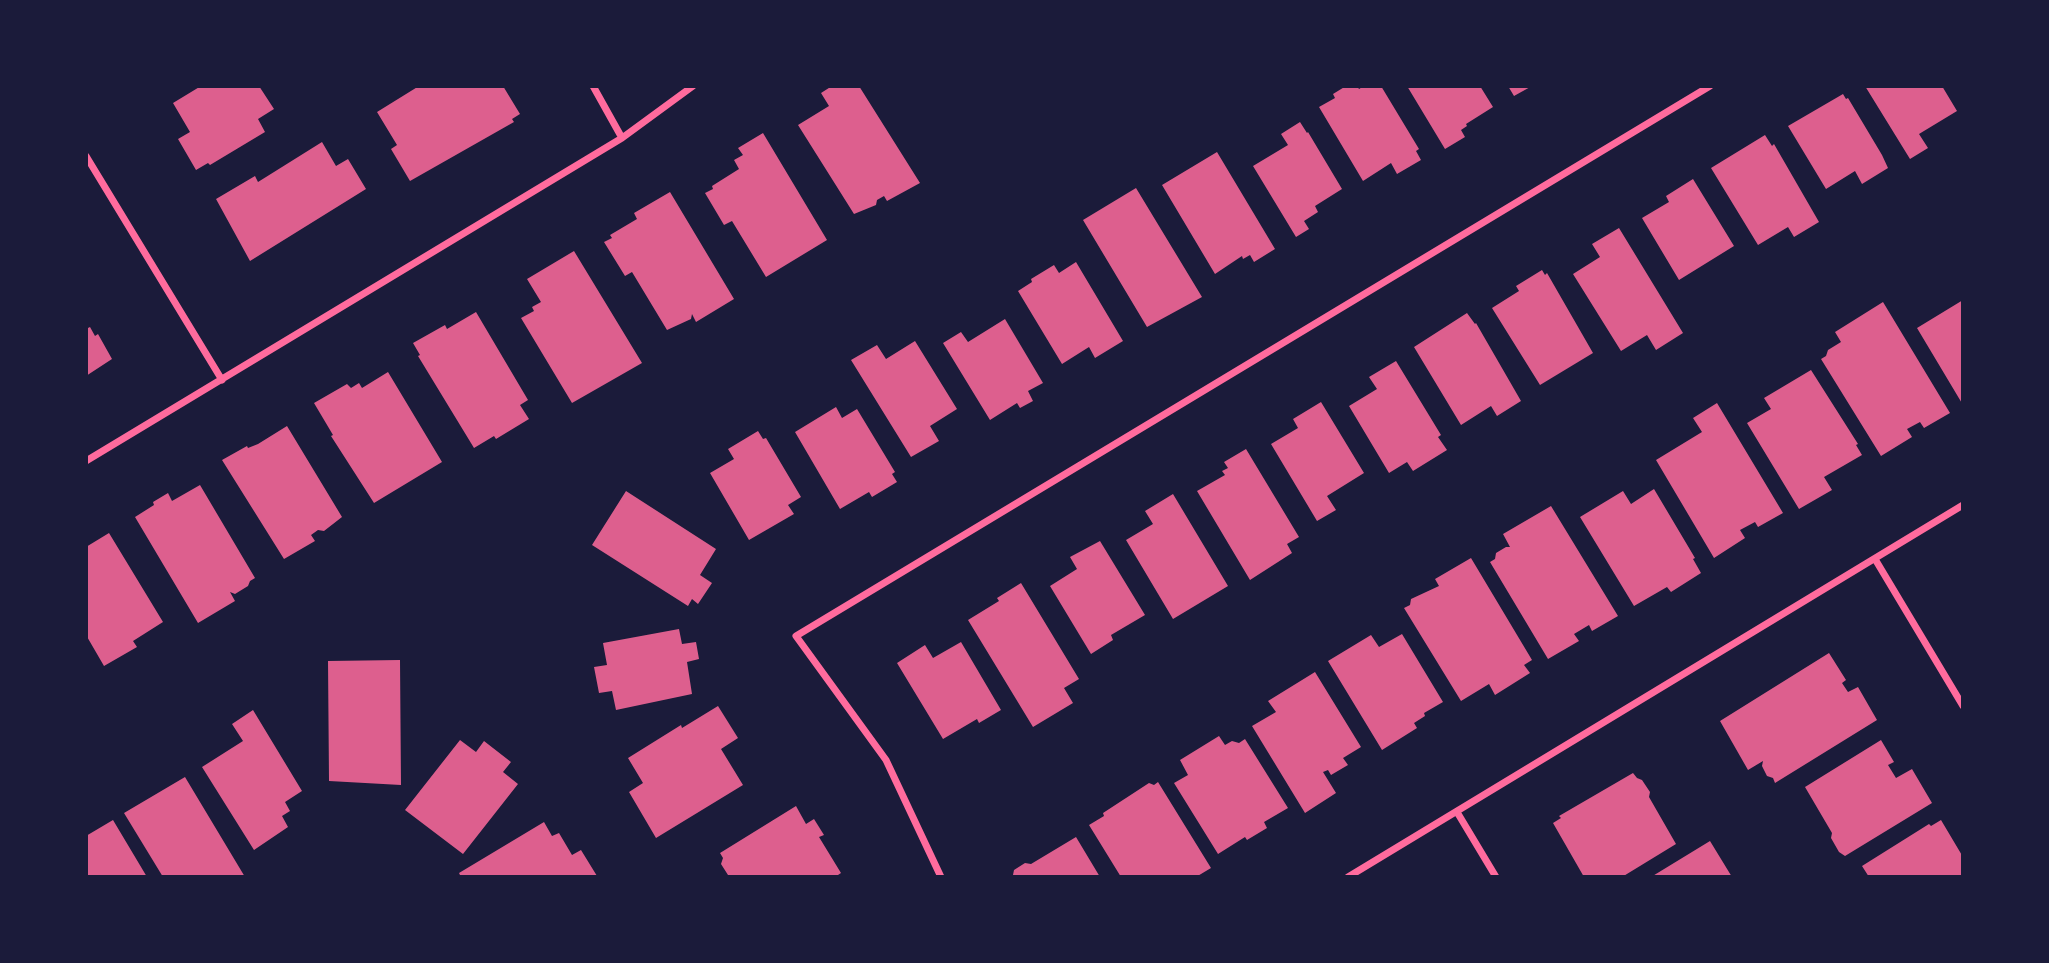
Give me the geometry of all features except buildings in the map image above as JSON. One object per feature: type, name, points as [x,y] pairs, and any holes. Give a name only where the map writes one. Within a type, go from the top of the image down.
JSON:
[{"type":"street","points":[[593,86],[622,138]]},
{"type":"street","points":[[86,461],[622,138],[692,86]]},
{"type":"street","points":[[941,877],[886,760],[796,636],[1710,86]]},
{"type":"street","points":[[86,156],[222,380]]},
{"type":"street","points":[[1348,877],[1963,505]]},
{"type":"street","points":[[1875,559],[1963,706]]},
{"type":"street","points":[[1457,812],[1496,877]]}]
